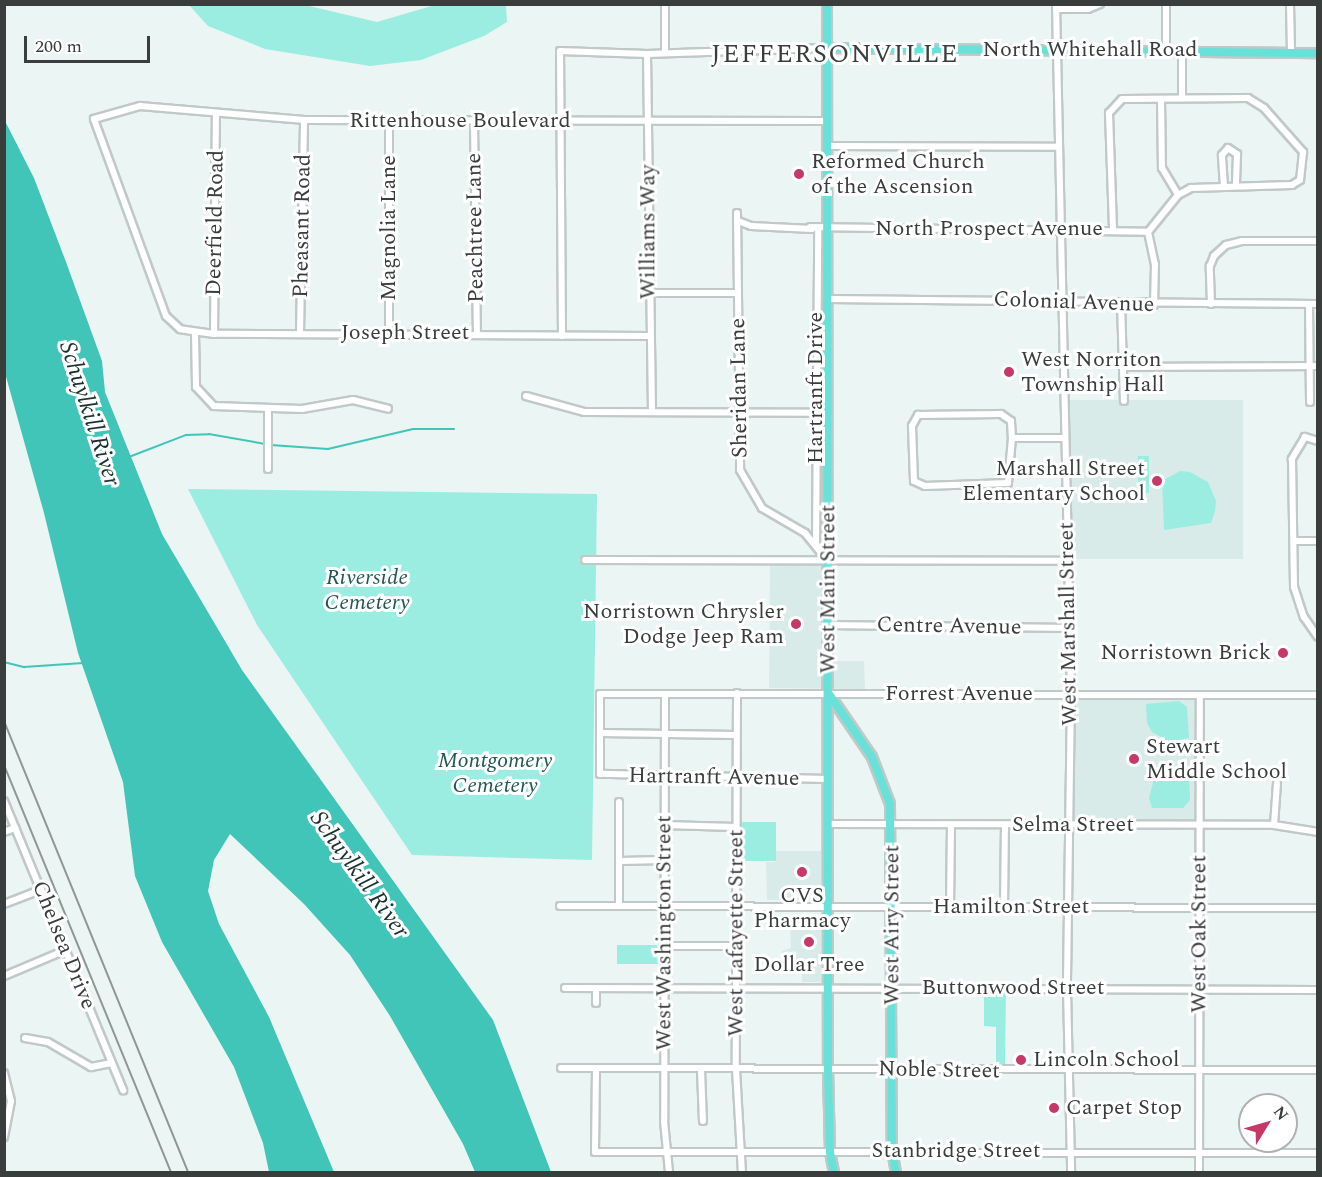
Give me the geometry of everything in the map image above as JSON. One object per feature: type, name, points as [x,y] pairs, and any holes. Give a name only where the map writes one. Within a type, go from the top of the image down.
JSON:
[{"type":"main road","name":"West Main Street","points":[[827,4],[830,227],[827,413],[828,1070],[830,1152],[834,1173]]},
{"type":"main road","name":"North Whitehall Road","points":[[827,48],[1317,53]]},
{"type":"main road","name":"West Airy Street","points":[[829,694],[875,764],[890,804],[894,1070],[892,1150],[896,1173]]},
{"type":"street","points":[[665,4],[665,51]]},
{"type":"street","points":[[1056,7],[1088,9],[1100,4]]},
{"type":"street","points":[[1166,4],[1166,50]]},
{"type":"street","points":[[1290,4],[1291,52]]},
{"type":"street","name":"West Marshall Street","points":[[1056,7],[1071,694],[1067,989],[1071,1173]]},
{"type":"street","points":[[562,336],[560,51],[647,54],[665,51],[827,48]]},
{"type":"street","points":[[1182,50],[1182,98]]},
{"type":"street","name":"Williams Way","points":[[647,54],[648,293],[652,411]]},
{"type":"street","points":[[1113,228],[1109,112],[1122,99],[1248,99],[1264,108],[1303,152],[1300,180],[1292,185],[1191,188],[1178,195],[1148,232],[1155,264],[1154,305]]},
{"type":"street","points":[[1161,99],[1162,168],[1178,195]]},
{"type":"street","name":"Rittenhouse Boulevard","points":[[166,316],[94,119],[140,106],[304,120],[389,122],[828,121]]},
{"type":"street","name":"Deerfield Road","points":[[214,334],[216,113]]},
{"type":"street","name":"Pheasant Road","points":[[300,332],[304,120]]},
{"type":"street","name":"Magnolia Lane","points":[[389,122],[389,334]]},
{"type":"street","name":"Peachtree Lane","points":[[474,123],[477,333]]},
{"type":"street","points":[[828,146],[1059,147]]},
{"type":"street","points":[[1224,186],[1222,155],[1228,148],[1237,154],[1236,186]]},
{"type":"street","name":"Sheridan Lane","points":[[737,213],[740,470],[749,490],[762,508],[796,526],[828,560]]},
{"type":"street","points":[[738,221],[751,226],[830,227]]},
{"type":"street","points":[[738,234],[751,226]]},
{"type":"street","points":[[810,228],[818,230],[830,227]]},
{"type":"street","name":"North Prospect Avenue","points":[[830,227],[1061,230],[1113,228],[1148,232]]},
{"type":"street","name":"Hartranft Drive","points":[[816,546],[818,230]]},
{"type":"street","points":[[1211,304],[1210,266],[1214,255],[1226,245],[1317,241]]},
{"type":"street","points":[[648,293],[738,293]]},
{"type":"street","name":"Colonial Avenue","points":[[830,299],[1062,300],[1154,305],[1317,304]]},
{"type":"street","points":[[1121,302],[1124,401]]},
{"type":"street","points":[[1309,304],[1310,402]]},
{"type":"street","name":"Joseph Street","points":[[166,316],[180,328],[195,333],[214,334],[300,332],[649,336]]},
{"type":"street","points":[[195,333],[194,382],[204,399],[223,408],[316,408],[353,400],[388,409]]},
{"type":"street","points":[[1123,367],[1317,366]]},
{"type":"street","points":[[526,396],[584,412],[827,413]]},
{"type":"street","points":[[268,408],[268,469]]},
{"type":"street","points":[[1000,414],[1011,422],[1012,438],[1008,483],[925,486],[914,481],[912,426],[918,415],[1000,414]]},
{"type":"street","points":[[1317,441],[1305,437],[1292,459],[1296,599],[1317,638]]},
{"type":"street","points":[[1012,438],[1065,438]]},
{"type":"street","points":[[1294,541],[1317,541]]},
{"type":"street","points":[[585,560],[1067,561]]},
{"type":"street","name":"Centre Avenue","points":[[829,625],[1069,628]]},
{"type":"street","name":"West Lafayette Street","points":[[737,693],[736,1069],[742,1173]]},
{"type":"street","name":"Forrest Avenue","points":[[601,733],[600,694],[1317,695]]},
{"type":"street","name":"West Washington Street","points":[[664,694],[663,988],[665,1152],[669,1173]]},
{"type":"street","name":"West Oak Street","points":[[1198,1173],[1200,694]]},
{"type":"street","points":[[601,733],[736,735]]},
{"type":"street","name":"Hartranft Avenue","points":[[601,733],[600,774],[828,779]]},
{"type":"street","points":[[1274,825],[1277,783]]},
{"type":"street","name":"Chelsea Drive","points":[[4,801],[123,1090]]},
{"type":"street","points":[[619,802],[619,905]]},
{"type":"street","name":"Selma Street","points":[[828,824],[1274,825],[1317,832]]},
{"type":"street","points":[[663,825],[736,827]]},
{"type":"street","points":[[950,907],[951,825]]},
{"type":"street","points":[[1004,906],[1005,825]]},
{"type":"street","points":[[4,832],[15,828]]},
{"type":"street","points":[[620,861],[663,860]]},
{"type":"street","points":[[4,904],[41,890]]},
{"type":"street","name":"Hamilton Street","points":[[560,906],[893,905],[1317,908]]},
{"type":"street","points":[[663,946],[738,946]]},
{"type":"street","points":[[4,976],[66,950]]},
{"type":"street","name":"Buttonwood Street","points":[[565,988],[1317,990]]},
{"type":"street","points":[[596,988],[596,1003]]},
{"type":"street","points":[[25,1038],[48,1042],[91,1067],[111,1063]]},
{"type":"street","name":"Noble Street","points":[[561,1068],[1317,1070]]},
{"type":"street","name":"Stanbridge Street","points":[[596,1069],[596,1152],[892,1150],[1317,1153]]},
{"type":"street","points":[[701,1070],[703,1121]]},
{"type":"street","points":[[4,1137],[11,1101],[5,1074]]},
{"type":"shaded area","name":"Marshall Street Elementary School","points":[[1069,400],[1243,400],[1243,559],[1069,559]]},
{"type":"shaded area","points":[[770,562],[822,563],[823,661],[864,661],[865,689],[769,688]]},
{"type":"shaded area","name":"Stewart Middle School","points":[[1073,696],[1195,696],[1195,821],[1073,821]]},
{"type":"shaded area","points":[[775,851],[821,851],[821,900],[767,900],[766,862],[775,862]]},
{"type":"shaded area","points":[[790,921],[821,922],[821,982],[802,982],[802,971],[782,971],[782,951],[791,948]]},
{"type":"green space","points":[[189,5],[305,5],[377,22],[435,5],[506,5],[507,22],[484,36],[421,60],[370,66],[265,49],[208,26]]},
{"type":"green space","points":[[1138,456],[1149,456],[1149,493],[1138,493]]},
{"type":"green space","points":[[1180,471],[1190,472],[1208,482],[1216,501],[1215,511],[1211,523],[1164,530],[1162,481]]},
{"type":"green space","name":"Riverside Cemetery","points":[[188,489],[597,494],[592,860],[412,855],[257,625]]},
{"type":"green space","points":[[1179,701],[1187,707],[1189,738],[1170,742],[1152,732],[1147,723],[1146,704]]},
{"type":"green space","points":[[1170,767],[1189,768],[1190,800],[1183,808],[1152,808],[1149,798],[1154,779]]},
{"type":"green space","points":[[742,822],[776,822],[776,861],[742,861]]},
{"type":"green space","points":[[617,945],[658,945],[658,964],[617,964]]},
{"type":"green space","points":[[984,992],[1006,993],[1005,1064],[996,1064],[996,1027],[984,1026]]},
{"type":"water","name":"Schuylkill River","points":[[5,121],[34,178],[66,262],[102,361],[105,392],[162,534],[242,670],[493,1020],[551,1172],[475,1172],[463,1144],[390,1016],[350,955],[304,904],[230,834],[214,860],[208,891],[219,924],[269,1017],[334,1172],[269,1172],[263,1143],[234,1067],[162,942],[135,876],[123,782],[78,653],[44,513],[5,373]]},
{"type":"waterway","points":[[271,445],[328,449],[413,429],[454,429]]},
{"type":"waterway","name":"Schuylkill River","points":[[129,457],[186,435],[209,434],[266,444]]},
{"type":"waterway","points":[[4,662],[24,667],[83,663]]},
{"type":"railway","points":[[4,720],[188,1172]]},
{"type":"railway","points":[[4,764],[171,1172]]},
{"type":"place","name":"Reformed Church of the Ascension","points":[[799,174]]},
{"type":"place","name":"West Norriton Township Hall","points":[[1009,372]]},
{"type":"place","name":"Marshall Street Elementary School","points":[[1157,481]]},
{"type":"place","name":"Norristown Chrysler Dodge Jeep Ram","points":[[796,624]]},
{"type":"place","name":"Norristown Brick","points":[[1283,653]]},
{"type":"place","name":"Stewart Middle School","points":[[1134,759]]},
{"type":"place","name":"CVS Pharmacy","points":[[802,872]]},
{"type":"place","name":"Dollar Tree","points":[[809,942]]},
{"type":"place","name":"Lincoln School","points":[[1021,1060]]},
{"type":"place","name":"Carpet Stop","points":[[1054,1108]]},
{"type":"district","name":"JEFFERSONVILLE","points":[[835,55]]},
{"type":"park label","name":"Montgomery Cemetery","points":[[495,772]]}]
